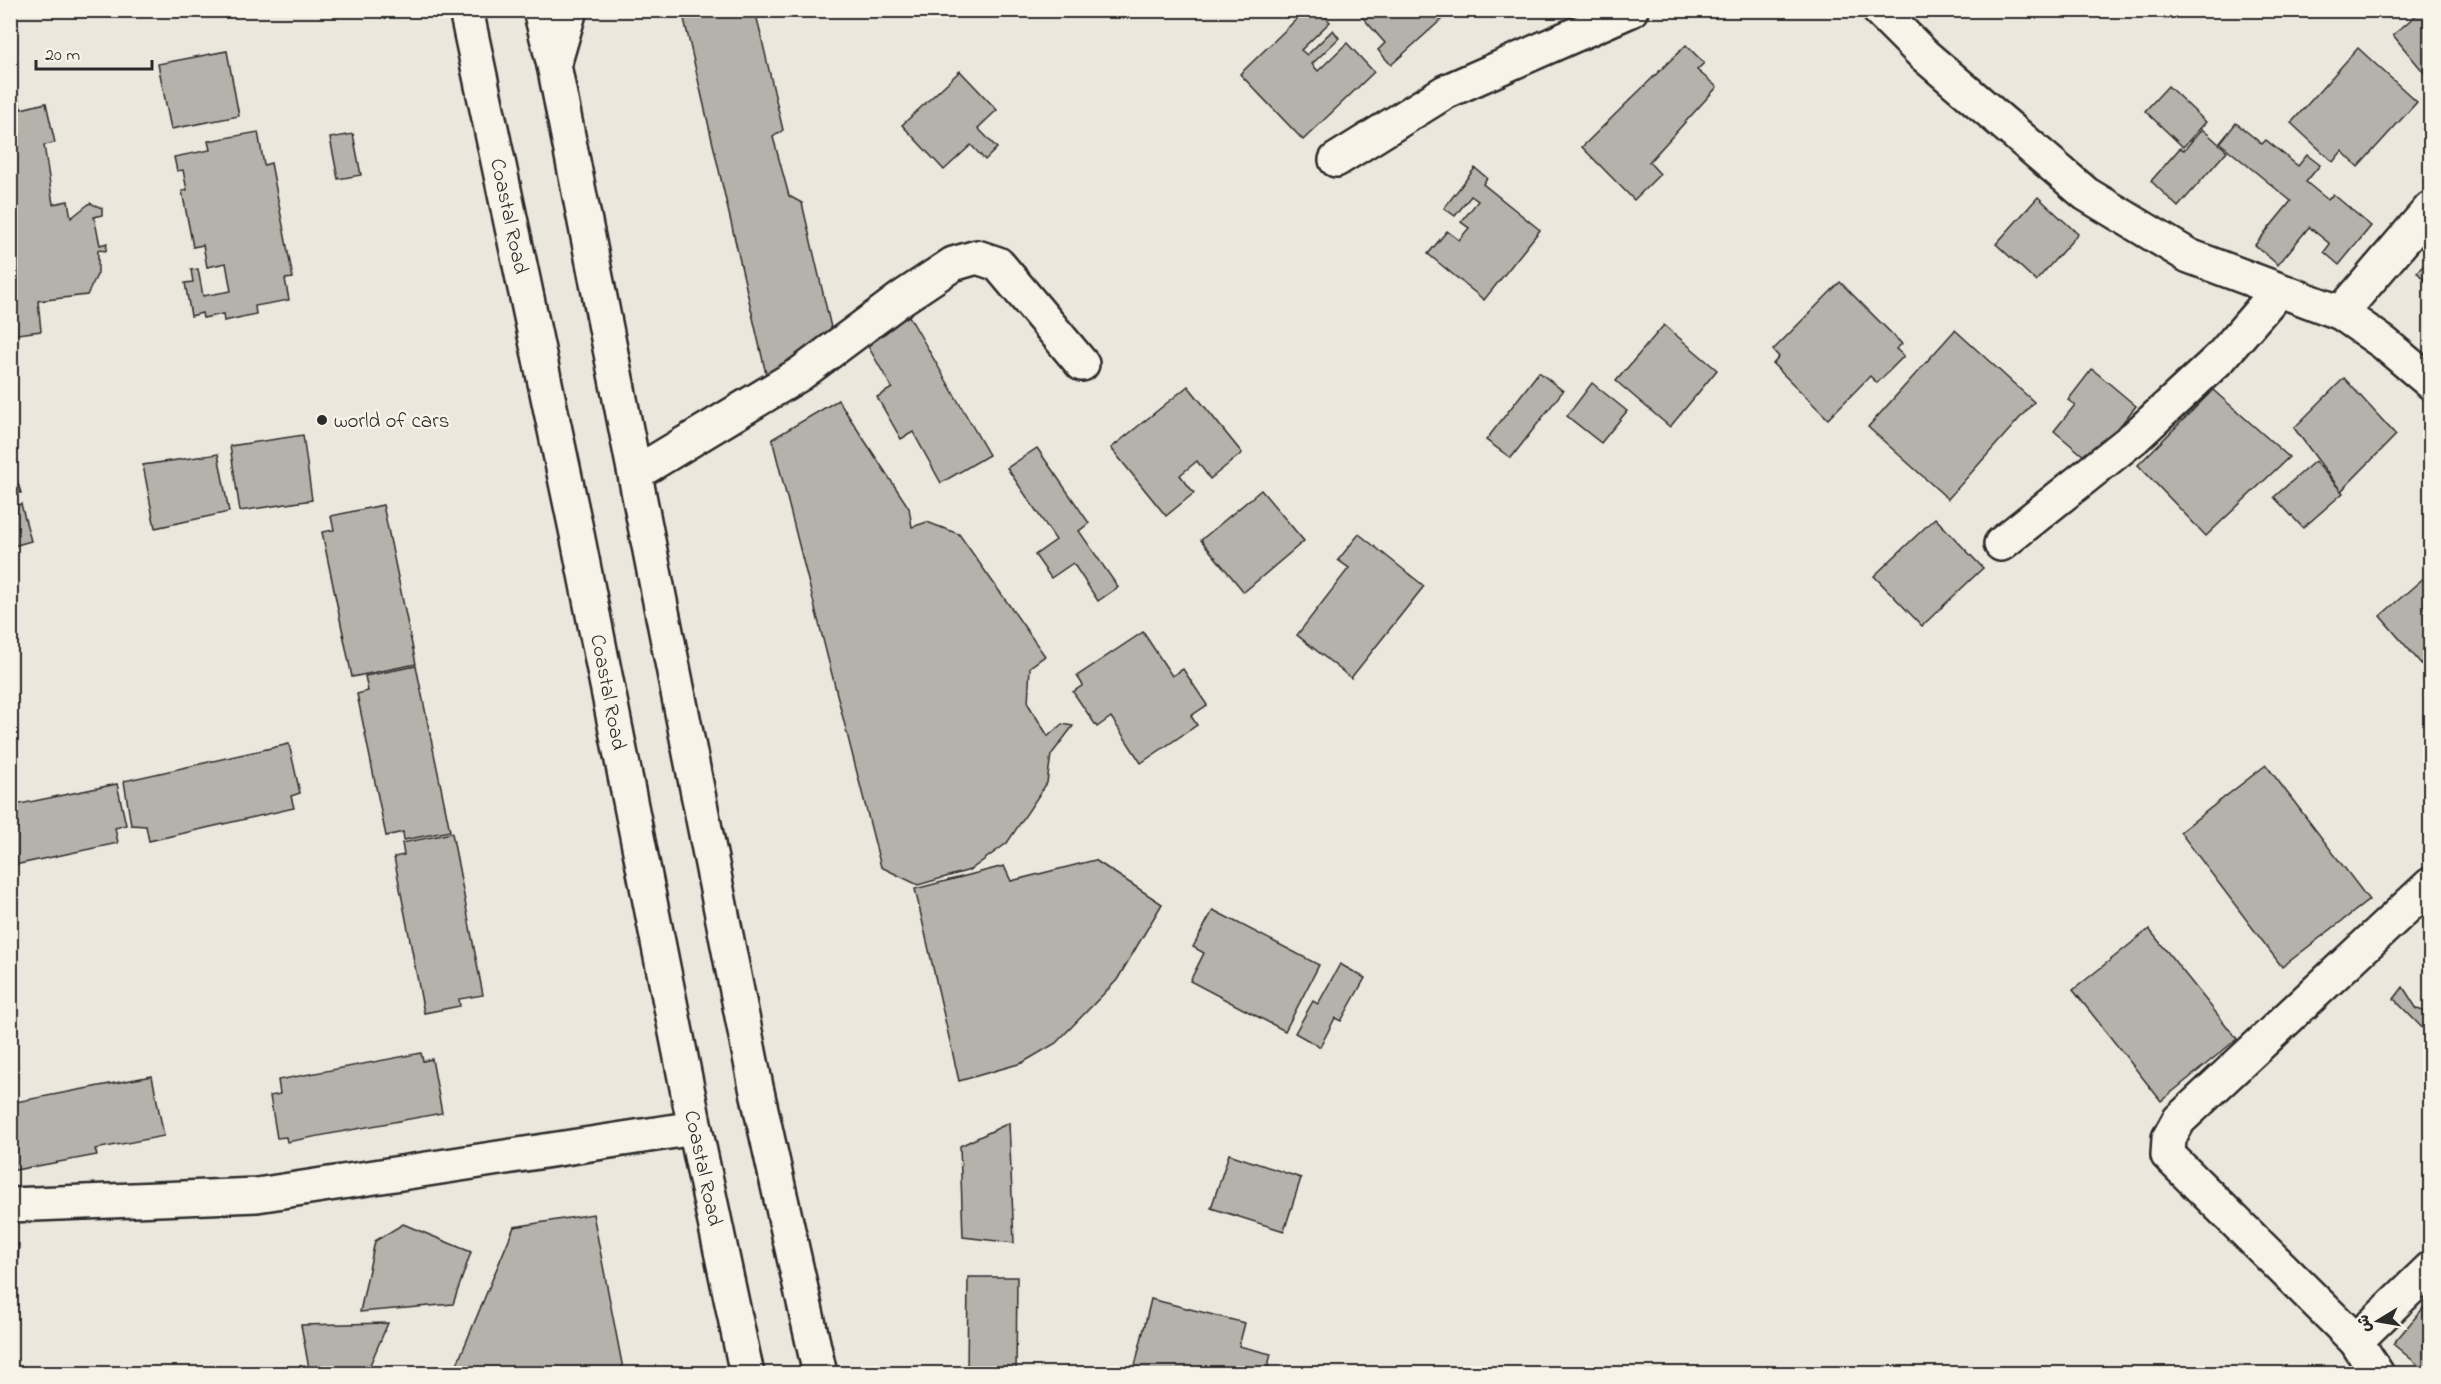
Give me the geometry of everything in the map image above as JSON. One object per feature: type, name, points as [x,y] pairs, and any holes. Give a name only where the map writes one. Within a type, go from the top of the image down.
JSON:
[{"type":"main road","name":"Coastal Road","points":[[466,10],[577,534],[695,1128],[747,1374]]},
{"type":"main road","points":[[540,10],[554,65],[636,473],[756,1087],[820,1374]]},
{"type":"main road","points":[[554,65],[570,10]]},
{"type":"main road","points":[[1336,160],[1445,92],[1631,10]]},
{"type":"main road","points":[[1879,10],[1924,55],[2085,194],[2189,256],[2341,313],[2384,343],[2430,382]]},
{"type":"main road","points":[[2341,313],[2430,209]]},
{"type":"main road","points":[[636,473],[800,374],[902,298],[954,264],[978,258],[998,264],[1082,364]]},
{"type":"main road","points":[[2001,544],[2135,436],[2221,357],[2278,291]]},
{"type":"main road","points":[[2377,1374],[2356,1341],[2168,1155],[2169,1138],[2179,1120],[2430,885]]},
{"type":"main road","points":[[10,1205],[256,1195],[695,1128]]},
{"type":"main road","points":[[2356,1341],[2402,1299],[2430,1269]]},
{"type":"building","points":[[682,10],[755,10],[783,130],[773,137],[789,196],[802,203],[836,349],[769,387]]},
{"type":"building","points":[[1306,10],[1319,10],[1330,22],[1301,50],[1307,55],[1333,30],[1339,38],[1312,64],[1318,71],[1347,43],[1374,72],[1303,140],[1240,74]]},
{"type":"building","points":[[1356,10],[1452,10],[1391,65],[1378,50],[1385,43]]},
{"type":"building","points":[[2422,10],[2430,10],[2430,80],[2393,35]]},
{"type":"building","points":[[1686,45],[1704,63],[1697,70],[1717,87],[1649,162],[1660,174],[1634,200],[1582,147]]},
{"type":"building","points":[[2358,48],[2417,102],[2358,167],[2342,151],[2333,162],[2291,123]]},
{"type":"building","points":[[227,51],[239,116],[171,129],[158,64]]},
{"type":"building","points":[[960,71],[997,110],[978,128],[997,148],[985,160],[971,145],[944,170],[902,125]]},
{"type":"building","points":[[15,81],[21,109],[46,103],[55,143],[44,145],[53,204],[68,201],[71,218],[90,203],[102,208],[102,215],[94,217],[100,245],[107,243],[106,251],[98,250],[98,273],[87,295],[38,301],[41,331],[10,335],[10,82]]},
{"type":"building","points":[[2168,86],[2206,122],[2183,147],[2145,111]]},
{"type":"building","points":[[2236,123],[2262,144],[2266,140],[2298,166],[2307,155],[2320,165],[2306,182],[2328,200],[2333,194],[2371,226],[2339,265],[2324,252],[2330,244],[2309,227],[2278,265],[2255,245],[2291,201],[2220,143]]},
{"type":"building","points":[[2202,129],[2227,151],[2178,207],[2151,181],[2180,148],[2184,150]]},
{"type":"building","points":[[258,132],[264,165],[271,163],[293,278],[285,279],[289,300],[255,306],[256,314],[224,321],[223,314],[203,318],[202,313],[191,316],[185,283],[193,282],[191,270],[198,269],[203,296],[231,291],[226,263],[207,267],[203,245],[193,247],[182,191],[187,190],[183,170],[177,171],[174,157],[210,150],[208,141]]},
{"type":"building","points":[[353,134],[361,175],[338,179],[330,138]]},
{"type":"building","points":[[1475,168],[1487,178],[1483,184],[1540,230],[1484,300],[1428,254],[1447,231],[1459,240],[1469,228],[1461,222],[1478,201],[1471,196],[1455,216],[1444,208]]},
{"type":"building","points":[[2038,197],[2078,234],[2036,281],[1996,244]]},
{"type":"building","points":[[2430,259],[2430,287],[2417,272]]},
{"type":"building","points":[[1840,282],[1902,344],[1896,349],[1904,356],[1877,383],[1870,376],[1828,419],[1773,364],[1779,357],[1773,350]]},
{"type":"building","points":[[909,316],[989,455],[941,483],[913,432],[901,439],[877,397],[892,388],[865,341]]},
{"type":"building","points":[[1664,325],[1717,370],[1670,427],[1616,381]]},
{"type":"building","points":[[1955,330],[2034,402],[1948,499],[1868,427]]},
{"type":"building","points":[[2092,369],[2136,406],[2091,462],[2054,431],[2075,405],[2068,400]]},
{"type":"building","points":[[1539,372],[1563,391],[1511,458],[1486,440]]},
{"type":"building","points":[[2344,378],[2396,435],[2341,491],[2294,428]]},
{"type":"building","points":[[1592,383],[1627,411],[1601,443],[1567,416]]},
{"type":"building","points":[[1188,386],[1242,453],[1210,479],[1197,461],[1180,475],[1194,493],[1166,516],[1111,448]]},
{"type":"building","points":[[2213,390],[2289,457],[2206,536],[2138,465]]},
{"type":"building","points":[[838,400],[909,508],[912,527],[927,522],[959,534],[1045,656],[1030,667],[1028,704],[1048,736],[1062,724],[1073,726],[1051,755],[1047,783],[1007,843],[970,870],[918,885],[881,867],[772,439]]},
{"type":"building","points":[[303,435],[312,500],[240,511],[230,446]]},
{"type":"building","points":[[1037,448],[1089,523],[1079,531],[1118,587],[1098,601],[1073,563],[1051,578],[1035,555],[1056,540],[1007,468]]},
{"type":"building","points":[[218,454],[229,512],[155,528],[143,465]]},
{"type":"building","points":[[10,457],[21,493],[10,495]]},
{"type":"building","points":[[2315,461],[2343,493],[2303,528],[2274,497]]},
{"type":"building","points":[[1261,490],[1304,541],[1244,592],[1201,540]]},
{"type":"building","points":[[21,504],[31,541],[10,547],[10,507]]},
{"type":"building","points":[[383,505],[416,664],[352,677],[322,532],[334,530],[331,516]]},
{"type":"building","points":[[1935,518],[1983,568],[1922,626],[1874,576]]},
{"type":"building","points":[[1359,534],[1424,586],[1351,678],[1297,635],[1349,568],[1338,560]]},
{"type":"building","points":[[2427,575],[2430,579],[2430,674],[2380,616]]},
{"type":"building","points":[[1143,632],[1172,676],[1183,669],[1207,705],[1191,716],[1197,725],[1141,763],[1111,717],[1097,727],[1073,692],[1083,685],[1077,676]]},
{"type":"building","points":[[416,666],[450,831],[404,840],[403,832],[386,836],[357,694],[368,691],[365,676]]},
{"type":"building","points":[[289,744],[300,793],[291,796],[294,808],[149,841],[146,826],[131,825],[124,781]]},
{"type":"building","points":[[2266,765],[2369,900],[2282,967],[2180,832]]},
{"type":"building","points":[[117,784],[126,825],[115,828],[118,843],[10,866],[10,806]]},
{"type":"building","points":[[452,833],[483,995],[459,999],[460,1006],[424,1013],[394,857],[404,855],[402,843]]},
{"type":"building","points":[[1095,860],[1162,904],[1117,980],[1056,1043],[1022,1063],[959,1081],[915,889],[1004,866],[1011,881]]},
{"type":"building","points":[[1213,910],[1319,965],[1285,1031],[1190,981],[1204,953],[1193,947]]},
{"type":"building","points":[[2149,929],[2237,1039],[2161,1101],[2073,990]]},
{"type":"building","points":[[2430,958],[2430,974],[2423,965]]},
{"type":"building","points":[[1340,964],[1365,978],[1341,1021],[1335,1018],[1320,1047],[1295,1033],[1313,1001],[1318,1004]]},
{"type":"building","points":[[2403,987],[2417,1009],[2430,1013],[2430,1036],[2394,999]]},
{"type":"building","points":[[421,1053],[423,1061],[432,1059],[442,1113],[287,1142],[286,1137],[277,1138],[270,1096],[280,1094],[278,1080]]},
{"type":"building","points":[[152,1076],[164,1136],[95,1149],[97,1155],[10,1171],[10,1103]]},
{"type":"building","points":[[1009,1123],[1014,1243],[963,1237],[960,1146]]},
{"type":"building","points":[[1229,1154],[1301,1178],[1284,1231],[1211,1208]]},
{"type":"building","points":[[593,1214],[624,1374],[453,1374],[514,1227]]},
{"type":"building","points":[[403,1224],[471,1252],[453,1304],[360,1312],[375,1241]]},
{"type":"building","points":[[10,1244],[19,1244],[15,1308],[10,1308]]},
{"type":"building","points":[[968,1277],[1017,1277],[1016,1374],[967,1374]]},
{"type":"building","points":[[1151,1299],[1245,1323],[1239,1346],[1271,1354],[1266,1374],[1133,1374]]},
{"type":"building","points":[[2430,1300],[2430,1374],[2429,1374],[2393,1344]]},
{"type":"building","points":[[388,1323],[366,1374],[310,1374],[301,1325]]},
{"type":"place","name":"world of cars","points":[[322,420]]}]
